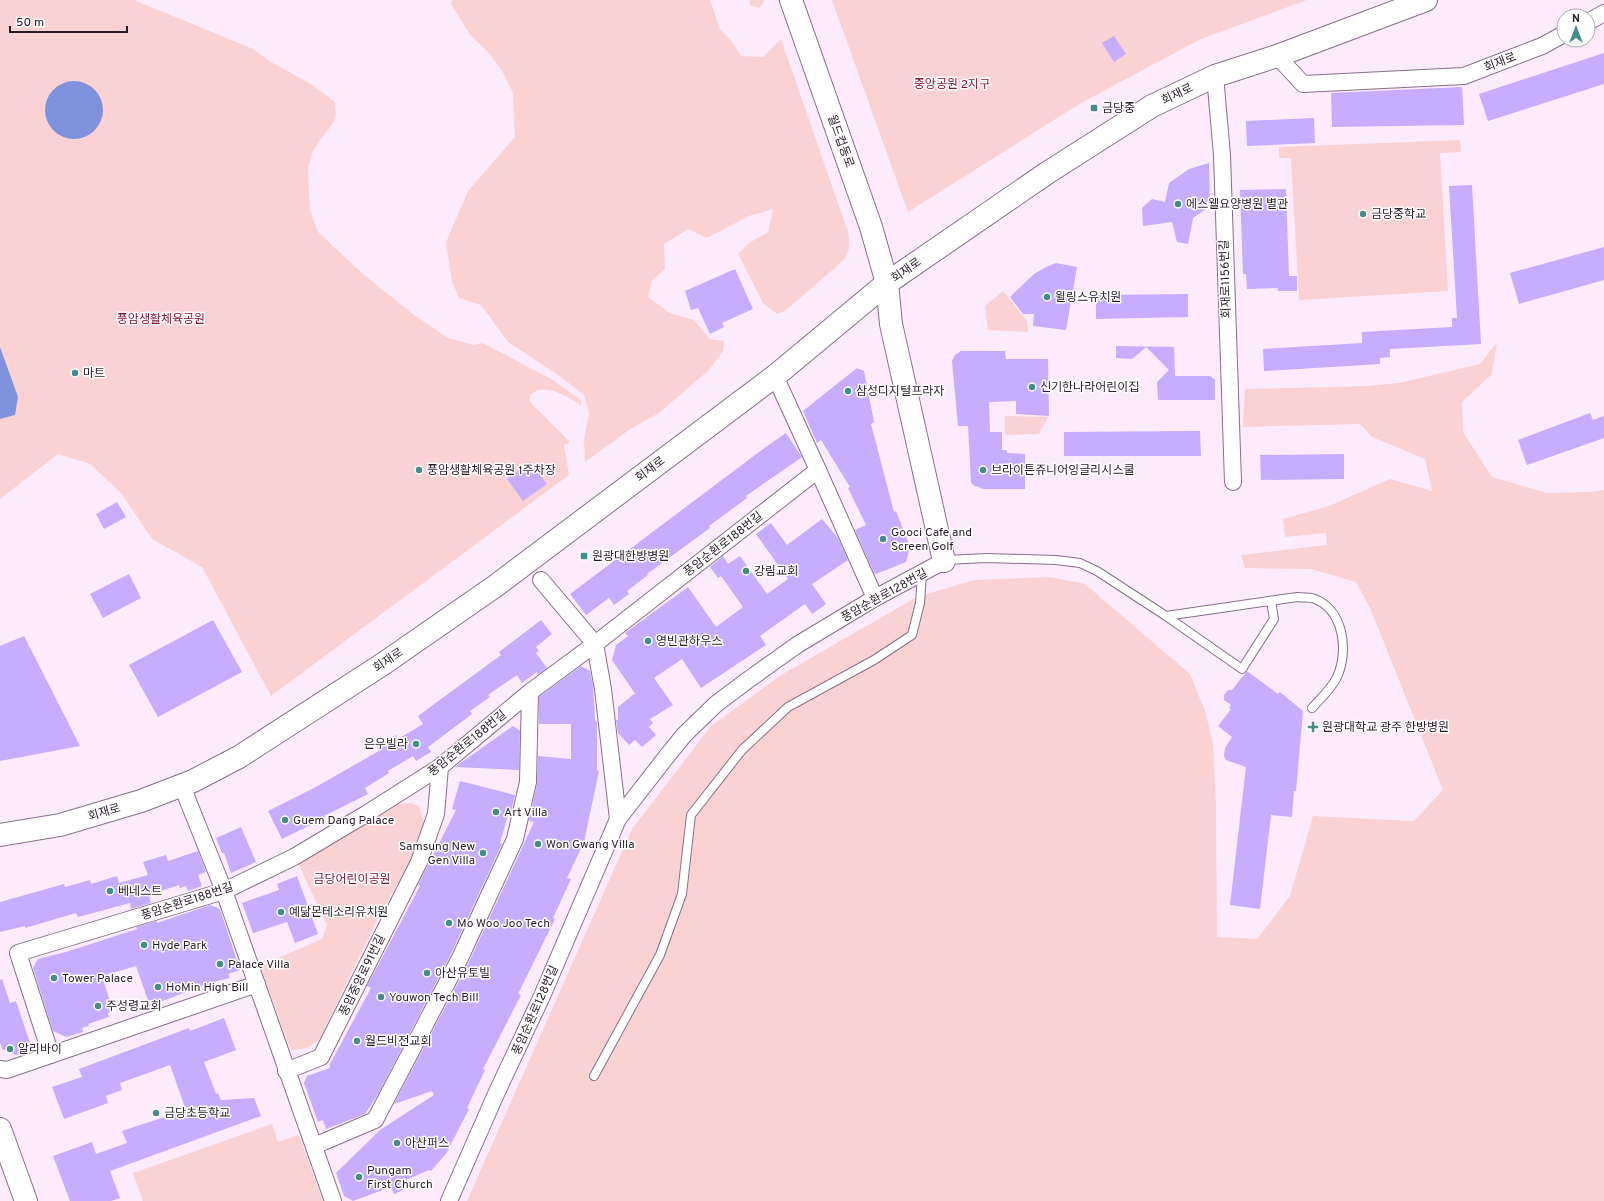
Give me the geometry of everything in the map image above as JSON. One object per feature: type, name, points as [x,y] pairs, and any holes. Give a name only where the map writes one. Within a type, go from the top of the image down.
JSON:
[{"type":"main road","name":"월드컵동로","points":[[791,0],[871,227],[887,283]]},
{"type":"main road","name":"회재로","points":[[0,835],[60,825],[141,801],[182,786],[239,757],[396,655],[494,587],[775,376],[887,283],[1047,173],[1152,106],[1215,76],[1277,56],[1426,0]]},
{"type":"main road","points":[[887,283],[892,324],[944,560]]},
{"type":"main road","points":[[0,1129],[26,1201]]},
{"type":"street","name":"회재로","points":[[1277,56],[1304,84],[1464,76],[1542,46],[1556,38]]},
{"type":"street","name":"회재로1156번길","points":[[1215,76],[1222,155],[1232,482]]},
{"type":"street","points":[[775,376],[876,598]]},
{"type":"street","name":"풍암순환로188번길","points":[[51,1055],[18,953],[224,891],[294,857],[366,814],[440,766],[530,692],[595,644],[818,470]]},
{"type":"street","name":"풍암순환로128번길","points":[[449,1201],[496,1094],[542,996],[618,819],[684,735],[716,704],[797,645],[944,560]]},
{"type":"street","points":[[541,580],[595,644]]},
{"type":"street","name":"풍암순환로128번길","points":[[595,644],[603,689],[618,819]]},
{"type":"street","points":[[314,1146],[375,1120],[460,958],[515,839],[528,782],[530,692]]},
{"type":"street","name":"풍암중앙로91번길","points":[[286,1071],[321,1057],[345,1010],[387,922],[419,862],[436,814],[440,766]]},
{"type":"street","points":[[182,786],[224,891],[286,1071],[333,1201]]},
{"type":"street","points":[[0,1069],[7,1070],[257,984]]},
{"type":"lane","points":[[944,560],[987,558],[1056,560],[1080,563],[1097,571],[1166,616],[1242,670],[1274,619],[1271,601]]},
{"type":"lane","points":[[594,1076],[660,955],[682,894],[691,815],[742,750],[788,707],[874,660],[912,635],[920,603],[922,574]]},
{"type":"lane","points":[[1166,616],[1297,597],[1312,598],[1327,607],[1336,618],[1343,637],[1342,662],[1337,678],[1312,708]]},
{"type":"green space","name":"풍암생활체육공원","points":[[0,0],[134,0],[253,49],[271,62],[311,84],[335,102],[336,115],[333,123],[312,153],[308,170],[310,211],[318,232],[363,274],[414,315],[448,338],[474,345],[483,343],[553,380],[581,400],[581,406],[554,391],[548,390],[536,391],[530,395],[530,402],[569,441],[569,444],[564,445],[569,475],[271,696],[202,567],[152,539],[121,493],[90,464],[58,454],[0,499]]},
{"type":"green space","points":[[452,0],[710,0],[720,29],[732,42],[741,56],[763,57],[781,39],[849,235],[849,249],[844,260],[785,311],[777,314],[763,303],[738,254],[749,243],[768,232],[773,209],[749,216],[707,238],[688,229],[664,244],[665,269],[652,281],[648,297],[670,313],[694,320],[710,339],[724,341],[723,351],[709,370],[659,413],[629,430],[585,462],[584,440],[589,413],[584,395],[561,377],[508,342],[481,305],[459,298],[452,282],[446,242],[468,191],[515,137],[513,93],[501,69],[486,50],[470,35],[451,4]]},
{"type":"green space","points":[[750,0],[765,0],[759,8],[750,5]]},
{"type":"green space","name":"중앙공원 2지구","points":[[832,0],[1307,0],[1201,39],[1081,103],[908,212]]},
{"type":"green space","points":[[1460,140],[1461,152],[1440,153],[1448,291],[1299,300],[1291,158],[1279,158],[1279,147]]},
{"type":"green space","points":[[1003,291],[1027,321],[1028,332],[988,330],[985,306]]},
{"type":"green space","points":[[1497,342],[1492,374],[1462,402],[1463,432],[1492,477],[1547,493],[1589,492],[1604,490],[1604,1201],[467,1201],[632,829],[711,726],[781,675],[917,597],[974,580],[1050,577],[1085,584],[1190,674],[1205,711],[1213,743],[1216,806],[1217,937],[1257,939],[1290,896],[1313,816],[1414,821],[1443,790],[1371,610],[1356,582],[1311,569],[1245,568],[1241,555],[1327,545],[1326,533],[1285,537],[1283,519],[1329,506],[1390,479],[1432,491],[1425,459],[1372,437],[1360,424],[1243,427],[1245,389],[1368,386],[1399,383],[1480,364]]},
{"type":"green space","points":[[1005,416],[1048,417],[1039,434],[1005,435]]},
{"type":"green space","name":"금당어린이공원","points":[[411,803],[419,806],[424,822],[411,860],[378,918],[319,1040],[307,1048],[292,1050],[289,1046],[260,966],[322,939],[327,925],[297,861],[397,804]]},
{"type":"green space","points":[[272,1124],[278,1142],[299,1135],[323,1201],[143,1201],[133,1173]]},
{"type":"water","points":[[74,81],[85,83],[98,94],[101,99],[103,110],[101,121],[90,134],[85,137],[74,139],[63,137],[50,126],[47,121],[45,110],[47,99],[58,86],[63,83]]},
{"type":"water","points":[[0,347],[18,397],[15,415],[0,419]]},
{"type":"building","points":[[1114,36],[1126,54],[1114,62],[1102,43]]},
{"type":"building","points":[[1604,53],[1604,84],[1488,121],[1479,94]]},
{"type":"building","points":[[1462,87],[1464,125],[1332,127],[1331,93]]},
{"type":"building","points":[[1314,118],[1315,143],[1247,146],[1246,121]]},
{"type":"building","name":"에스웰요양병원 별관","points":[[1209,163],[1210,206],[1193,218],[1188,244],[1177,242],[1172,222],[1143,226],[1142,208],[1152,199],[1165,202],[1169,183],[1189,169]]},
{"type":"building","points":[[1472,185],[1481,344],[1390,349],[1390,357],[1380,358],[1380,364],[1264,371],[1263,349],[1362,343],[1362,332],[1452,327],[1452,318],[1457,318],[1449,186]]},
{"type":"building","points":[[1286,189],[1289,276],[1297,276],[1297,291],[1278,291],[1278,288],[1247,289],[1246,274],[1243,274],[1240,190]]},
{"type":"building","points":[[1604,247],[1604,280],[1519,304],[1510,273]]},
{"type":"building","points":[[1056,263],[1077,267],[1066,330],[1033,326],[1034,314],[1023,314],[1010,297],[1034,274]]},
{"type":"building","points":[[735,269],[753,309],[722,323],[724,327],[710,334],[698,308],[691,310],[685,291]]},
{"type":"building","points":[[1188,294],[1188,317],[1096,319],[1096,295]]},
{"type":"building","points":[[1116,346],[1174,347],[1175,376],[1210,376],[1215,380],[1215,400],[1158,400],[1157,382],[1169,370],[1146,347],[1132,359],[1116,358]]},
{"type":"building","points":[[961,351],[1005,351],[1006,359],[1048,359],[1049,416],[1016,414],[1016,401],[989,402],[990,432],[1002,432],[1002,450],[1007,450],[1007,453],[1025,454],[1025,489],[983,489],[973,485],[971,482],[968,426],[958,426],[952,361],[955,355]]},
{"type":"building","points":[[857,368],[864,371],[874,422],[871,424],[894,512],[896,511],[910,547],[906,562],[876,574],[874,573],[855,530],[866,525],[848,488],[850,487],[821,440],[817,443],[803,411]]},
{"type":"building","points":[[1590,413],[1593,420],[1604,416],[1604,438],[1527,465],[1518,440]]},
{"type":"building","points":[[1200,431],[1201,456],[1064,456],[1064,432]]},
{"type":"building","points":[[786,433],[802,457],[746,496],[747,498],[709,526],[710,528],[647,574],[648,575],[627,591],[629,594],[614,605],[609,598],[586,615],[570,594]]},
{"type":"building","points":[[1344,454],[1344,479],[1261,480],[1260,455]]},
{"type":"building","points":[[530,462],[547,484],[523,501],[507,479]]},
{"type":"building","points":[[117,502],[126,517],[104,529],[96,514]]},
{"type":"building","points":[[822,519],[838,538],[848,560],[812,584],[826,604],[812,614],[805,604],[760,636],[766,645],[701,688],[682,659],[654,678],[673,705],[650,719],[653,723],[649,727],[656,735],[642,747],[635,740],[629,745],[618,733],[616,720],[618,720],[618,707],[634,694],[636,695],[612,660],[616,645],[628,636],[625,633],[688,587],[716,627],[743,607],[721,576],[718,578],[710,567],[723,556],[728,564],[740,556],[767,594],[788,579],[756,534],[771,523],[787,545]]},
{"type":"building","points":[[129,574],[141,598],[103,618],[90,594]]},
{"type":"building","points":[[213,620],[242,672],[158,717],[129,665]]},
{"type":"building","points":[[541,620],[552,634],[536,647],[539,651],[536,653],[547,668],[537,675],[537,672],[522,683],[517,675],[488,695],[490,697],[470,711],[472,714],[428,747],[431,752],[416,761],[413,756],[388,771],[389,773],[365,788],[368,794],[324,816],[325,818],[282,839],[268,811],[314,788],[379,751],[377,746],[396,735],[398,739],[423,724],[418,716],[501,655],[499,652]]},
{"type":"building","points":[[24,636],[80,746],[0,761],[0,646]]},
{"type":"building","points":[[581,666],[590,671],[593,685],[595,720],[597,722],[597,770],[599,771],[584,842],[567,878],[571,879],[553,918],[555,919],[518,994],[521,995],[483,1069],[485,1070],[467,1108],[469,1109],[446,1154],[431,1171],[429,1170],[406,1180],[410,1187],[394,1194],[391,1187],[353,1201],[344,1196],[336,1173],[380,1130],[434,1095],[432,1091],[394,1104],[469,962],[534,822],[529,821],[537,784],[538,756],[571,759],[571,724],[539,724],[539,697]]},
{"type":"building","points":[[1247,671],[1278,694],[1280,692],[1303,711],[1296,791],[1294,791],[1292,817],[1271,815],[1260,909],[1230,905],[1246,767],[1226,760],[1224,756],[1225,748],[1232,737],[1218,726],[1231,709],[1229,708],[1231,705],[1224,700],[1224,695],[1228,690],[1232,690]]},
{"type":"building","points":[[513,726],[520,731],[519,770],[455,767]]},
{"type":"building","points":[[460,781],[515,795],[510,816],[508,815],[500,843],[502,844],[451,954],[377,1096],[365,1114],[326,1129],[323,1120],[318,1122],[304,1083],[307,1076],[330,1068],[330,1064],[371,988],[367,986],[420,886],[418,885],[456,810],[452,809]]},
{"type":"building","points":[[241,827],[256,862],[231,873],[224,853],[222,853],[216,838]]},
{"type":"building","points":[[198,851],[206,872],[198,875],[202,886],[188,891],[186,886],[180,888],[179,885],[149,895],[151,903],[131,909],[130,903],[78,917],[76,913],[25,928],[25,926],[0,932],[0,902],[64,884],[65,887],[90,880],[91,884],[117,876],[119,883],[148,875],[143,862],[166,855],[168,861]]},
{"type":"building","points":[[297,876],[318,934],[295,943],[287,922],[253,933],[242,903],[279,890],[277,884]]},
{"type":"building","points":[[210,905],[220,909],[240,970],[228,974],[230,978],[209,983],[150,1006],[136,966],[102,976],[113,1011],[108,1013],[109,1017],[88,1024],[89,1026],[82,1028],[83,1032],[66,1037],[53,1031],[33,968],[38,959],[66,952],[137,929],[136,927],[157,921],[157,923]]},
{"type":"building","points":[[2,979],[10,1003],[16,1001],[32,1049],[16,1055],[2,1049],[0,1042],[0,980]]},
{"type":"building","points":[[224,1018],[236,1050],[204,1062],[216,1094],[218,1093],[221,1100],[254,1098],[261,1116],[110,1171],[120,1198],[111,1201],[70,1201],[53,1156],[92,1142],[96,1154],[127,1143],[122,1131],[186,1110],[170,1065],[120,1083],[122,1090],[106,1096],[108,1103],[64,1119],[52,1087],[82,1077],[79,1069],[189,1028],[190,1031]]},
{"type":"place","name":"금당중","points":[[1094,108]]},
{"type":"place","name":"에스웰요양병원 별관","points":[[1178,204]]},
{"type":"place","name":"금당중학교","points":[[1363,214]]},
{"type":"place","name":"윌링스유치원","points":[[1047,297]]},
{"type":"place","name":"마트","points":[[75,373]]},
{"type":"place","name":"신기한나라어린이집","points":[[1032,387]]},
{"type":"place","name":"삼성디지털프라자","points":[[848,391]]},
{"type":"place","name":"풍암생활체육공원 1주차장","points":[[419,470]]},
{"type":"place","name":"브라이튼쥬니어잉글리시스쿨","points":[[983,470]]},
{"type":"place","name":"Gooci Cafe and Screen Golf","points":[[883,539]]},
{"type":"place","name":"원광대한방병원","points":[[584,556]]},
{"type":"place","name":"강림교회","points":[[746,571]]},
{"type":"place","name":"영빈관하우스","points":[[648,641]]},
{"type":"place","name":"원광대학교 광주 한방병원","points":[[1313,727]]},
{"type":"place","name":"은우빌라","points":[[416,744]]},
{"type":"place","name":"Art Villa","points":[[496,812]]},
{"type":"place","name":"Guem Dang Palace","points":[[285,820]]},
{"type":"place","name":"Won Gwang Villa","points":[[538,844]]},
{"type":"place","name":"Samsung New Gen Villa","points":[[483,853]]},
{"type":"place","name":"베네스트","points":[[110,891]]},
{"type":"place","name":"예닮몬테소리유치원","points":[[281,912]]},
{"type":"place","name":"Mo Woo Joo Tech","points":[[449,923]]},
{"type":"place","name":"Hyde Park","points":[[144,945]]},
{"type":"place","name":"Palace Villa","points":[[220,964]]},
{"type":"place","name":"아산유토빌","points":[[427,973]]},
{"type":"place","name":"Tower Palace","points":[[54,978]]},
{"type":"place","name":"HoMin High Bill","points":[[158,987]]},
{"type":"place","name":"Youwon Tech Bill","points":[[381,997]]},
{"type":"place","name":"주성령교회","points":[[98,1006]]},
{"type":"place","name":"월드비전교회","points":[[357,1041]]},
{"type":"place","name":"알리바이","points":[[10,1049]]},
{"type":"place","name":"금당초등학교","points":[[156,1113]]},
{"type":"place","name":"아산퍼스","points":[[397,1143]]},
{"type":"place","name":"Pungam First Church","points":[[359,1177]]}]
